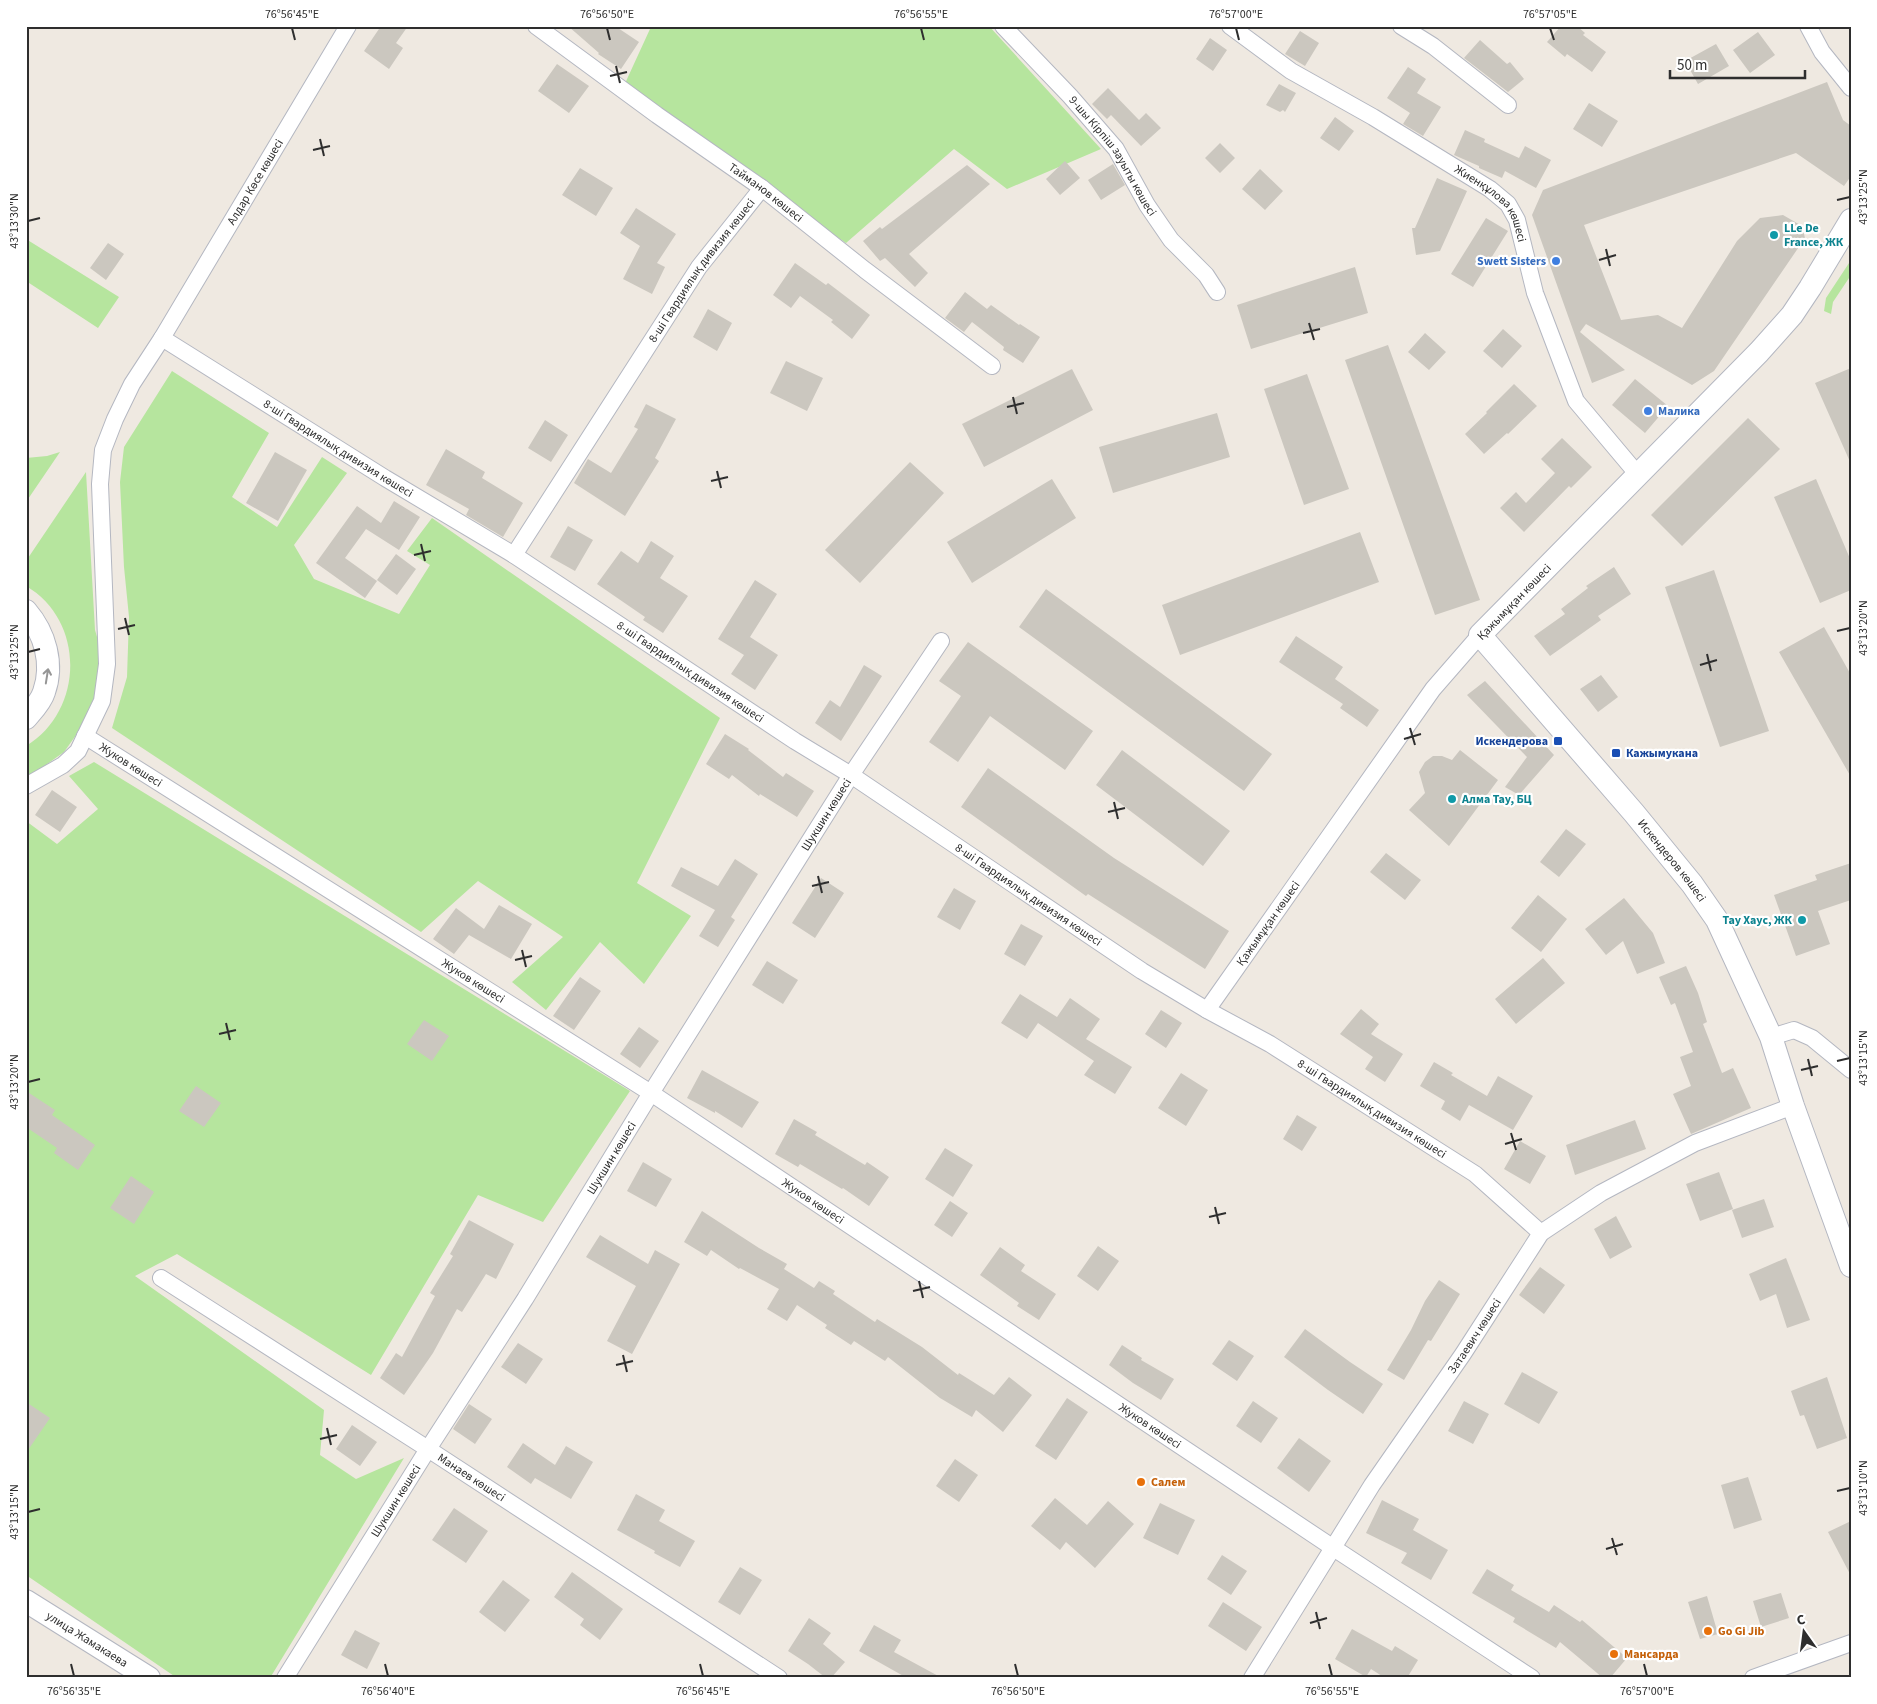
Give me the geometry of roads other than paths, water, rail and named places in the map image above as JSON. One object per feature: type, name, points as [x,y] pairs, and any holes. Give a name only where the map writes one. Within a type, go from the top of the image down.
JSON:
[{"type":"street","name":"Алдар Көсе көшесі","points":[[26,786],[63,764],[78,751],[102,701],[107,664],[100,484],[104,450],[114,419],[132,384],[162,338],[348,26]]},
{"type":"street","name":"Тайманов көшесі","points":[[536,26],[657,115],[762,188],[865,270],[992,366]]},
{"type":"street","name":"9-шы Кірпіш зауыты көшесі","points":[[1002,26],[1070,96],[1116,149],[1147,205],[1171,240],[1206,275],[1216,292]]},
{"type":"street","name":"Жиенқұлова көшесі","points":[[1230,26],[1291,71],[1490,188],[1508,204],[1517,220],[1535,293],[1576,400],[1639,476]]},
{"type":"street","points":[[1401,26],[1433,46],[1508,106]]},
{"type":"street","points":[[1808,26],[1822,52],[1851,88]]},
{"type":"street","name":"8-ші Гвардиялық дивизия көшесі","points":[[514,555],[699,267],[762,188]]},
{"type":"street","name":"Қажымұқан көшесі","points":[[1207,1010],[1433,689],[1480,635],[1760,352],[1792,315],[1851,220]]},
{"type":"street","name":"8-ші Гвардиялық дивизия көшесі","points":[[162,338],[385,478],[514,555],[786,736],[851,775],[1142,971],[1207,1010],[1270,1044],[1474,1174],[1541,1233]]},
{"type":"street","points":[[26,611],[43,637],[49,668],[44,694],[26,718]]},
{"type":"street","name":"Искендеров көшесі","points":[[1480,635],[1634,813],[1692,884],[1717,920],[1771,1037],[1793,1106],[1851,1266]]},
{"type":"street","name":"Шукшин көшесі","points":[[285,1678],[428,1449],[525,1300],[651,1093],[851,775],[941,641]]},
{"type":"street","name":"Жуков көшесі","points":[[85,736],[651,1093],[1332,1547],[1532,1678]]},
{"type":"street","points":[[1771,1037],[1794,1030],[1800,1032],[1812,1038],[1851,1070]]},
{"type":"street","name":"Затаевич көшесі","points":[[1252,1678],[1372,1485],[1463,1354],[1541,1233],[1601,1193],[1696,1143],[1793,1106]]},
{"type":"street","name":"Манаев көшесі","points":[[161,1278],[428,1449],[779,1678]]},
{"type":"street","name":"улица Жамакаева","points":[[26,1601],[149,1678]]},
{"type":"street","points":[[1753,1678],[1851,1643]]},
{"type":"place","name":"LLe De France, ЖК","points":[[1774,235]]},
{"type":"place","name":"Swett Sisters","points":[[1556,261]]},
{"type":"place","name":"Малика","points":[[1648,411]]},
{"type":"place","name":"Искендерова","points":[[1558,741]]},
{"type":"place","name":"Кажымукана","points":[[1616,753]]},
{"type":"place","name":"Алма Тау, БЦ","points":[[1452,799]]},
{"type":"place","name":"Тау Хаус, ЖК","points":[[1802,920]]},
{"type":"place","name":"Салем","points":[[1141,1482]]},
{"type":"place","name":"Go Gi Jib","points":[[1708,1631]]},
{"type":"place","name":"Мансарда","points":[[1614,1654]]}]
